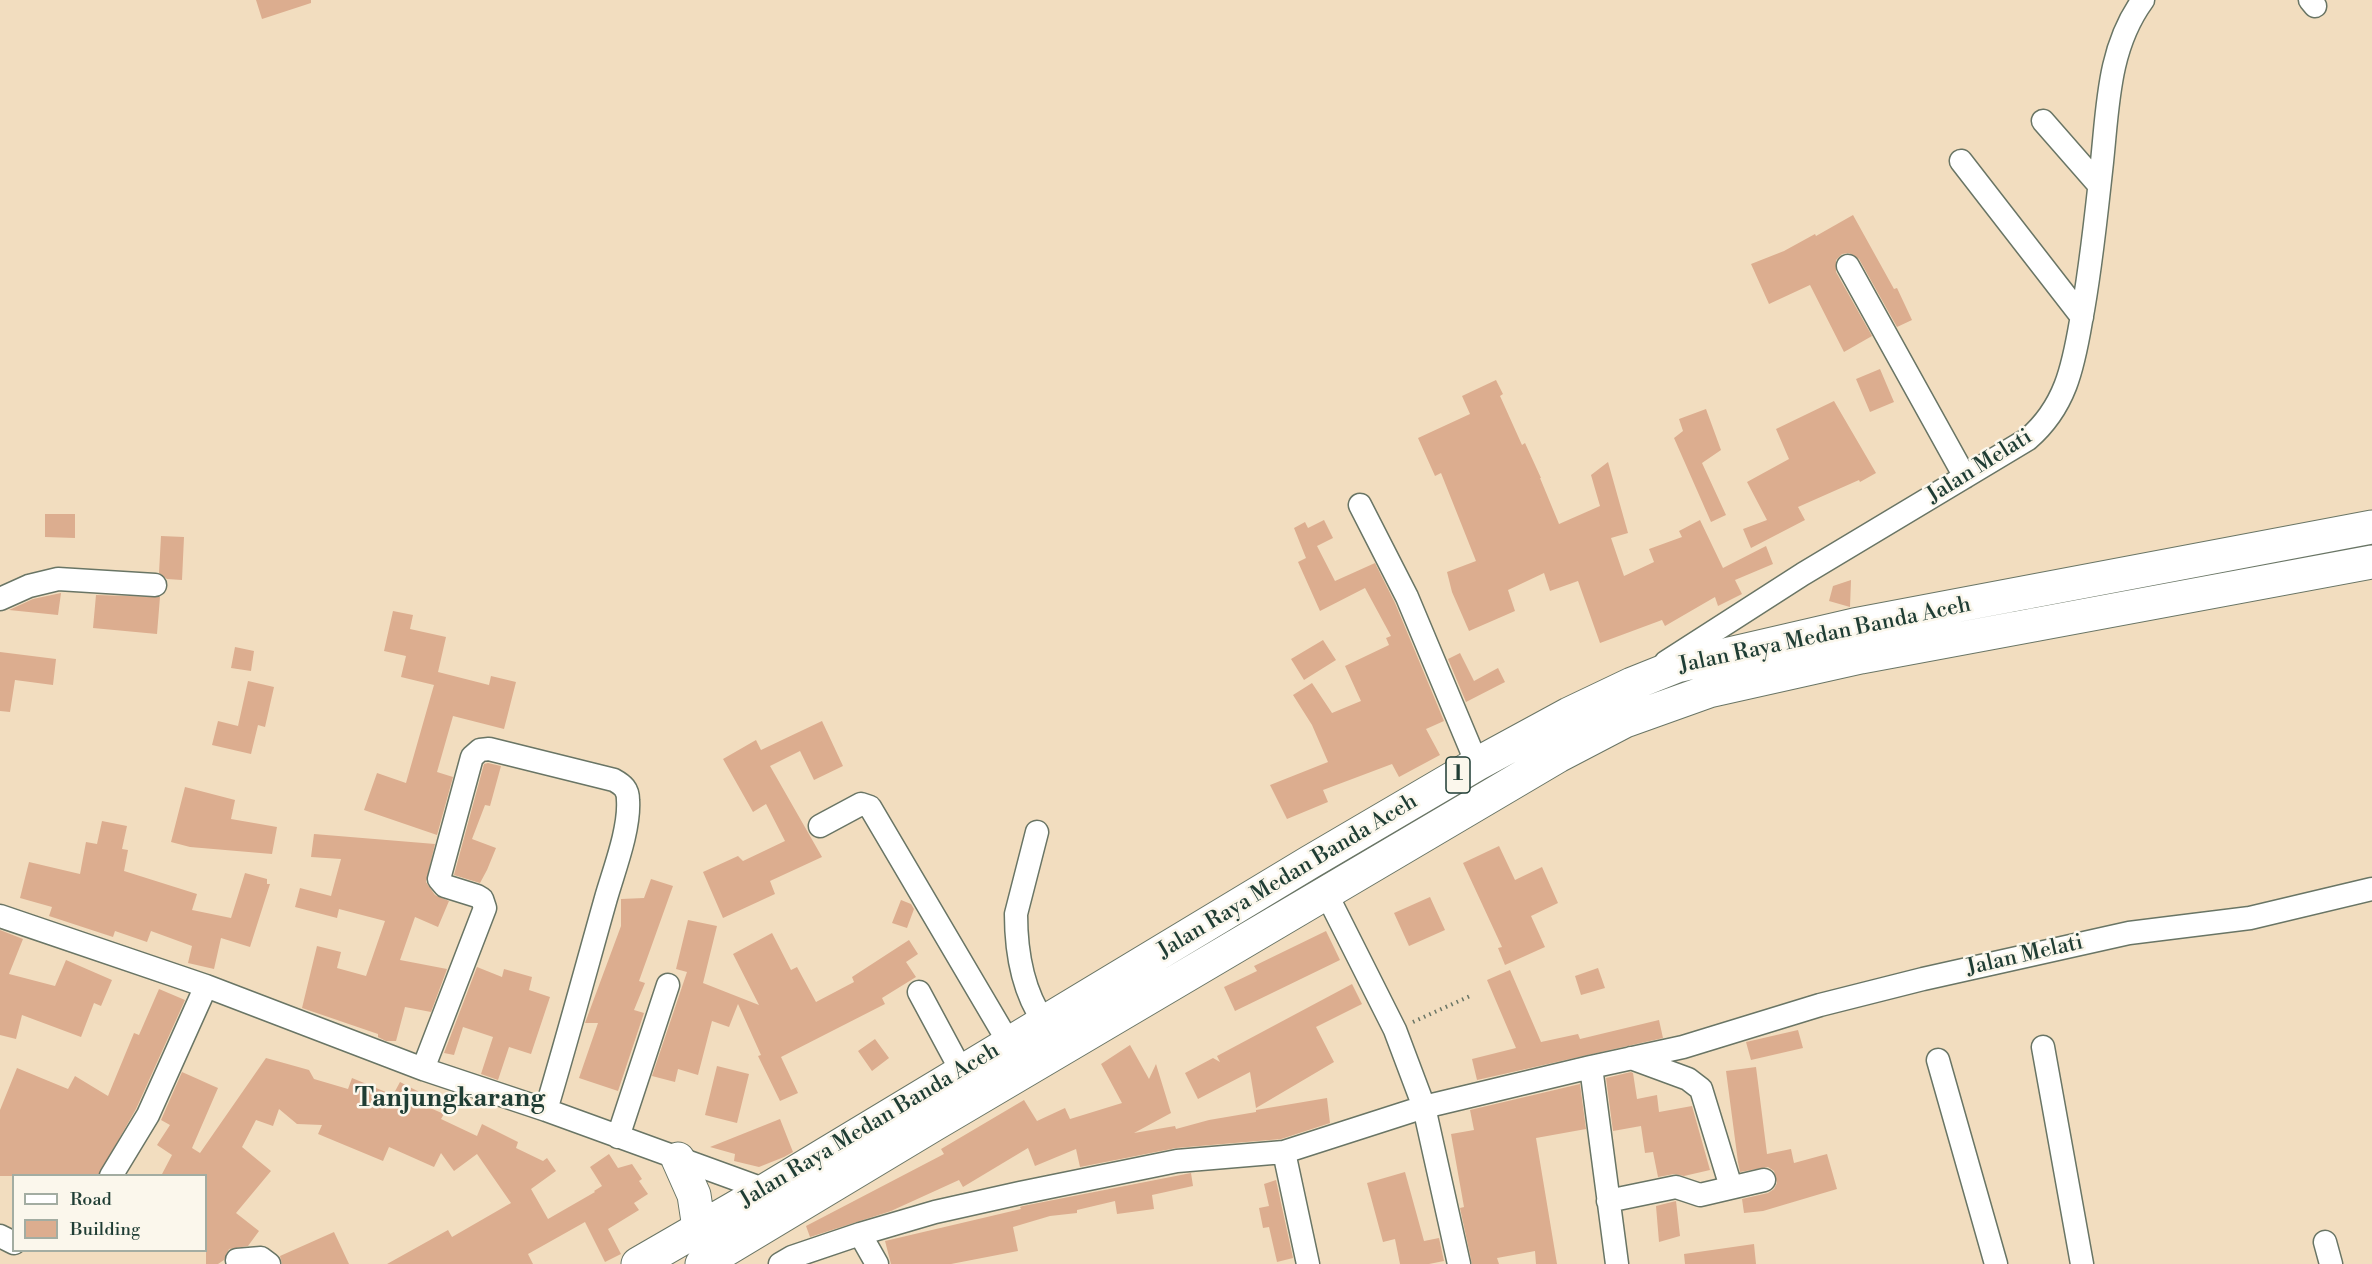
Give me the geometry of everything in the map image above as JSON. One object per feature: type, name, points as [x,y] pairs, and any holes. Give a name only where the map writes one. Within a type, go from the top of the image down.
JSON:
[{"type":"highway","name":"Jalan Raya Medan Banda Aceh","points":[[702,1264],[768,1206],[962,1072],[1477,764],[1569,714],[1632,684],[1677,666],[1843,628],[2372,528]]},
{"type":"highway","points":[[2336,534],[2357,565]]},
{"type":"highway","name":"Jalan Raya Medan Banda Aceh","points":[[638,1264],[699,1228],[768,1206],[1326,894],[1558,756],[1625,721],[1709,692],[1861,657],[2357,565]]},
{"type":"highway","points":[[678,1159],[694,1195],[699,1228]]},
{"type":"street","name":"Jalan Melati","points":[[1632,684],[1803,574],[2028,439],[2044,425],[2054,411],[2068,380],[2082,317],[2088,285],[2114,63],[2125,27],[2143,0]]},
{"type":"street","points":[[2043,122],[2099,185]]},
{"type":"street","points":[[1961,161],[2082,317]]},
{"type":"street","points":[[1848,266],[1965,477]]},
{"type":"street","points":[[1360,505],[1407,597],[1477,764]]},
{"type":"street","points":[[0,599],[29,586],[58,579],[155,585]]},
{"type":"street","points":[[423,1069],[485,908],[482,899],[444,886],[439,879],[472,757],[480,750],[489,749],[614,780],[627,790],[629,808],[580,994],[546,1110]]},
{"type":"street","points":[[820,826],[861,804],[870,807],[1009,1043]]},
{"type":"street","points":[[1037,832],[1016,914],[1016,927],[1018,952],[1028,994],[1044,1022]]},
{"type":"street","name":"Jalan Melati","points":[[786,1260],[860,1234],[935,1212],[1020,1193],[1177,1161],[1284,1152],[1424,1107],[1683,1047],[1820,1005],[1923,979],[2129,933],[2250,918],[2372,889]]},
{"type":"street","points":[[1326,894],[1395,1030],[1424,1107],[1459,1264]]},
{"type":"street","points":[[0,916],[206,986],[423,1069],[546,1110],[678,1159],[768,1206],[786,1260]]},
{"type":"street","points":[[618,1137],[668,985]]},
{"type":"street","points":[[112,1174],[148,1115],[206,986]]},
{"type":"street","points":[[920,992],[962,1072]]},
{"type":"street","points":[[2043,1047],[2082,1264]]},
{"type":"street","points":[[1631,1058],[1688,1079],[1701,1089],[1731,1187]]},
{"type":"street","points":[[1938,1060],[1996,1264]]},
{"type":"street","points":[[1591,1067],[1617,1264]]},
{"type":"street","points":[[1284,1152],[1308,1264]]},
{"type":"street","points":[[1608,1201],[1674,1187],[1700,1195],[1764,1180]]},
{"type":"street","points":[[860,1234],[877,1264]]},
{"type":"street","points":[[2325,1242],[2331,1264]]},
{"type":"street","points":[[237,1260],[257,1258],[266,1260],[269,1264]]},
{"type":"path","points":[[1395,1030],[1470,996]]},
{"type":"building","points":[[256,0],[311,0],[311,3],[262,19]]},
{"type":"building","points":[[1853,215],[1894,289],[1897,288],[1912,320],[1897,327],[1859,259],[1849,253],[1842,254],[1836,260],[1836,272],[1872,336],[1844,352],[1810,285],[1769,304],[1751,264],[1784,251],[1815,234],[1816,236]]},
{"type":"building","points":[[1880,369],[1894,402],[1870,412],[1856,379]]},
{"type":"building","points":[[1496,380],[1503,394],[1500,396],[1522,445],[1525,443],[1559,524],[1600,506],[1591,475],[1608,462],[1628,533],[1611,538],[1624,576],[1654,562],[1649,549],[1682,537],[1679,531],[1700,520],[1723,568],[1766,546],[1773,564],[1735,580],[1742,594],[1718,606],[1715,597],[1665,626],[1662,620],[1600,643],[1578,581],[1550,591],[1544,573],[1508,590],[1515,611],[1469,631],[1452,592],[1447,572],[1476,561],[1441,473],[1435,476],[1418,438],[1470,414],[1462,396]]},
{"type":"building","points":[[1834,401],[1876,473],[1860,482],[1859,480],[1798,507],[1805,520],[1751,548],[1743,529],[1767,520],[1747,482],[1789,459],[1776,429]]},
{"type":"building","points":[[1706,409],[1721,450],[1702,463],[1726,515],[1711,522],[1674,438],[1683,431],[1679,419]]},
{"type":"building","points":[[45,514],[75,514],[75,538],[45,537]]},
{"type":"building","points":[[1324,520],[1333,538],[1317,546],[1335,581],[1375,563],[1395,603],[1444,721],[1426,729],[1440,755],[1399,777],[1392,764],[1323,790],[1328,802],[1287,819],[1270,785],[1328,762],[1312,725],[1293,695],[1312,683],[1332,713],[1361,701],[1345,666],[1389,645],[1386,638],[1391,636],[1365,588],[1320,611],[1298,562],[1306,558],[1294,528],[1305,522],[1308,528]]},
{"type":"building","points":[[161,536],[184,537],[182,580],[167,579],[159,573]]},
{"type":"building","points":[[1851,580],[1850,607],[1829,601],[1833,586]]},
{"type":"building","points":[[61,593],[58,615],[9,610],[33,599]]},
{"type":"building","points":[[96,595],[160,597],[157,634],[93,628]]},
{"type":"building","points":[[393,611],[413,615],[410,629],[446,637],[438,672],[489,685],[491,676],[516,682],[504,729],[453,716],[437,772],[453,777],[437,835],[364,810],[377,773],[406,783],[434,685],[401,677],[406,656],[384,651]]},
{"type":"building","points":[[1323,640],[1336,660],[1304,680],[1291,659]]},
{"type":"building","points":[[235,647],[254,651],[251,671],[231,668]]},
{"type":"building","points":[[0,652],[56,659],[53,685],[15,680],[10,712],[0,711]]},
{"type":"building","points":[[1460,653],[1474,681],[1498,668],[1505,682],[1466,702],[1448,659]]},
{"type":"building","points":[[248,681],[274,687],[265,727],[258,725],[251,754],[212,745],[218,721],[238,726]]},
{"type":"building","points":[[822,721],[843,766],[814,780],[800,751],[770,766],[822,857],[770,881],[775,894],[723,918],[703,872],[738,856],[743,861],[785,841],[766,804],[753,812],[723,759],[756,740],[761,750]]},
{"type":"building","points":[[484,764],[501,766],[490,806],[485,805],[472,839],[496,848],[480,883],[454,875]]},
{"type":"building","points":[[185,787],[235,800],[231,819],[277,827],[272,854],[190,847],[171,842]]},
{"type":"building","points":[[102,821],[127,826],[122,849],[128,850],[124,871],[197,894],[192,910],[231,918],[245,873],[267,879],[267,884],[270,884],[250,947],[221,938],[214,969],[188,963],[192,946],[151,931],[147,942],[115,931],[113,937],[49,916],[52,907],[20,898],[29,862],[80,874],[86,842],[97,844]]},
{"type":"building","points":[[314,834],[435,844],[426,882],[435,895],[449,901],[438,927],[415,917],[400,960],[447,969],[431,1012],[405,1007],[396,1041],[386,1041],[378,1037],[378,1034],[302,1008],[317,946],[341,952],[337,968],[366,976],[385,921],[339,909],[337,918],[295,907],[300,888],[331,896],[341,859],[311,857]]},
{"type":"building","points":[[1499,846],[1515,880],[1542,867],[1558,903],[1531,916],[1545,947],[1505,965],[1498,948],[1502,947],[1463,863]]},
{"type":"building","points":[[651,879],[673,886],[639,981],[645,983],[634,1010],[644,1013],[618,1091],[579,1078],[598,1023],[585,1023],[621,926],[621,899],[644,898]]},
{"type":"building","points":[[1430,897],[1445,930],[1409,946],[1394,913]]},
{"type":"building","points":[[901,900],[911,904],[914,909],[907,928],[892,923]]},
{"type":"building","points":[[688,920],[717,926],[703,983],[759,1005],[733,954],[772,933],[791,970],[797,967],[816,1002],[854,982],[852,977],[909,940],[918,954],[906,962],[916,977],[882,998],[885,1004],[781,1057],[798,1093],[780,1101],[758,1056],[761,1055],[738,1004],[729,1027],[712,1021],[698,1075],[678,1069],[675,1082],[652,1076],[687,972],[676,969]]},
{"type":"building","points":[[0,930],[23,939],[9,974],[55,986],[66,960],[112,980],[101,1006],[94,1003],[81,1037],[22,1015],[16,1039],[0,1035]]},
{"type":"building","points":[[1326,931],[1340,960],[1235,1011],[1224,987],[1257,971],[1254,966]]},
{"type":"building","points":[[477,967],[502,977],[504,969],[532,977],[529,990],[550,997],[531,1054],[509,1047],[498,1080],[481,1074],[493,1037],[463,1027],[454,1055],[444,1053]]},
{"type":"building","points":[[1598,968],[1605,988],[1581,995],[1575,976]]},
{"type":"building","points":[[1510,970],[1541,1042],[1578,1034],[1580,1039],[1659,1020],[1663,1038],[1477,1080],[1472,1059],[1516,1048],[1487,980]]},
{"type":"building","points":[[1352,984],[1362,1004],[1316,1027],[1334,1062],[1256,1108],[1250,1072],[1198,1099],[1185,1073],[1213,1058],[1220,1062],[1217,1056]]},
{"type":"building","points":[[159,989],[185,1000],[136,1109],[99,1174],[0,1176],[0,1110],[17,1068],[68,1089],[75,1076],[108,1096],[134,1033],[139,1035]]},
{"type":"building","points":[[1798,1030],[1803,1048],[1751,1060],[1746,1042]]},
{"type":"building","points":[[875,1039],[889,1058],[872,1071],[858,1051]]},
{"type":"building","points":[[1130,1045],[1149,1079],[1156,1064],[1171,1113],[1134,1133],[1175,1126],[1176,1129],[1209,1120],[1256,1112],[1256,1110],[1327,1098],[1330,1123],[1281,1139],[1176,1148],[1080,1167],[1076,1149],[1035,1166],[1028,1148],[963,1187],[959,1180],[891,1211],[810,1237],[806,1226],[944,1154],[941,1149],[1024,1100],[1037,1121],[1065,1108],[1070,1119],[1122,1103],[1101,1064]]},
{"type":"building","points":[[266,1058],[309,1070],[314,1079],[348,1089],[352,1078],[393,1095],[400,1082],[425,1095],[421,1104],[444,1114],[441,1119],[477,1136],[482,1124],[518,1142],[516,1148],[543,1161],[547,1158],[556,1171],[531,1189],[548,1219],[602,1186],[590,1167],[609,1154],[618,1168],[632,1164],[642,1179],[639,1181],[648,1194],[634,1203],[639,1210],[608,1229],[621,1254],[605,1262],[585,1222],[528,1254],[533,1264],[387,1264],[448,1230],[452,1237],[511,1203],[477,1154],[454,1171],[441,1153],[434,1167],[389,1147],[383,1161],[318,1134],[322,1125],[297,1124],[279,1109],[273,1126],[256,1120],[242,1147],[271,1171],[236,1213],[259,1231],[248,1246],[229,1249],[224,1260],[218,1264],[206,1264],[207,1174],[162,1174],[172,1155],[157,1145],[170,1125],[161,1120],[182,1072],[218,1088],[192,1148],[200,1153]]},
{"type":"building","points":[[717,1066],[749,1074],[737,1123],[705,1115]]},
{"type":"building","points":[[1756,1067],[1767,1154],[1791,1149],[1794,1163],[1827,1154],[1837,1189],[1763,1211],[1744,1213],[1742,1199],[1768,1193],[1777,1183],[1774,1171],[1768,1167],[1740,1172],[1738,1162],[1726,1071]]},
{"type":"building","points":[[1631,1072],[1637,1099],[1657,1095],[1659,1112],[1692,1106],[1710,1170],[1684,1176],[1674,1174],[1658,1177],[1653,1152],[1645,1153],[1641,1126],[1613,1131],[1606,1078]]},
{"type":"building","points":[[1580,1084],[1586,1129],[1536,1138],[1557,1264],[1536,1264],[1535,1251],[1497,1258],[1499,1264],[1472,1264],[1460,1208],[1464,1207],[1451,1134],[1474,1130],[1470,1110]]},
{"type":"building","points":[[780,1119],[793,1152],[759,1167],[734,1161],[735,1154],[710,1147]]},
{"type":"building","points":[[1405,1172],[1424,1241],[1439,1238],[1444,1261],[1429,1264],[1400,1264],[1395,1239],[1383,1242],[1367,1183]]},
{"type":"building","points":[[1191,1173],[1193,1186],[1152,1195],[1154,1209],[1117,1214],[1115,1201],[1077,1210],[1077,1213],[1050,1216],[1013,1227],[1018,1251],[951,1264],[891,1264],[885,1241],[1021,1209],[1020,1207],[1023,1206]]},
{"type":"building","points":[[1276,1180],[1293,1258],[1277,1262],[1269,1227],[1263,1228],[1259,1208],[1269,1206],[1264,1184]]},
{"type":"building","points":[[1676,1201],[1680,1236],[1659,1242],[1656,1206]]},
{"type":"building","points":[[334,1232],[349,1264],[282,1264],[280,1256]]},
{"type":"building","points":[[1754,1244],[1756,1264],[1685,1264],[1684,1254]]},
{"type":"district","name":"Tanjungkarang","points":[[450,1100]]}]
